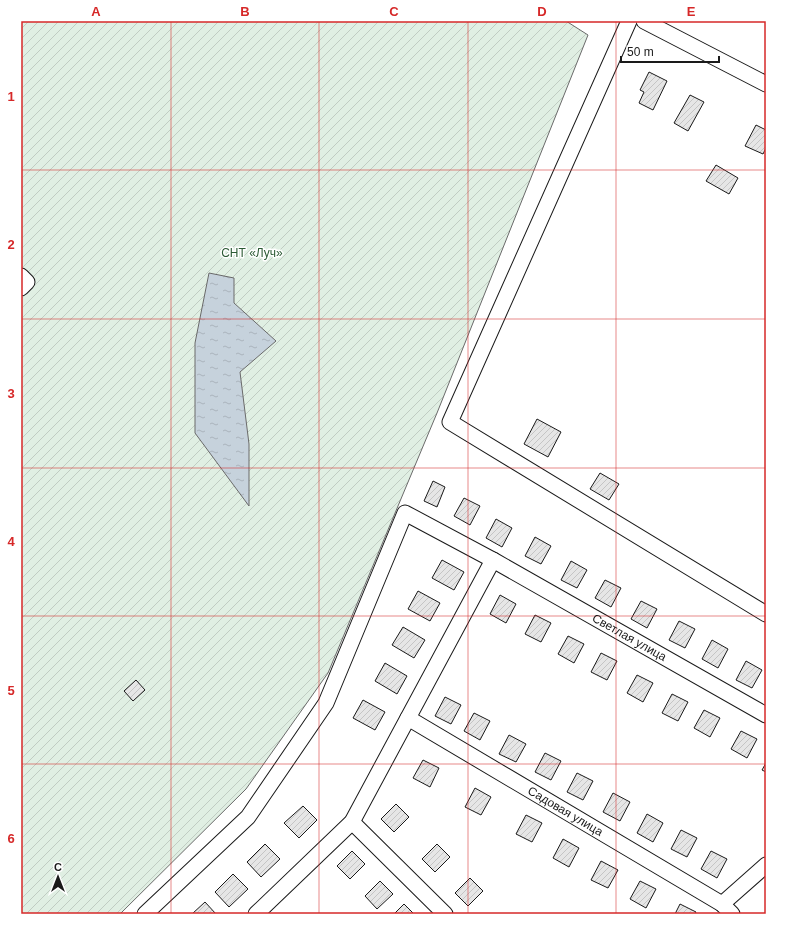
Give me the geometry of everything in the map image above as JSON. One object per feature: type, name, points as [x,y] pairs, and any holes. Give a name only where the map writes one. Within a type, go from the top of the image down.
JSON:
[{"type":"street","points":[[629,21],[450,422],[766,614]]},
{"type":"street","points":[[644,21],[766,84]]},
{"type":"street","points":[[21,276],[27,282],[21,288]]},
{"type":"street","name":"Светлая улица","points":[[146,914],[248,817],[326,703],[405,513],[493,560],[766,715]]},
{"type":"street","points":[[256,914],[352,822],[493,560]]},
{"type":"street","name":"Садовая улица","points":[[408,718],[727,909]]},
{"type":"street","points":[[352,822],[444,914]]},
{"type":"street","points":[[727,909],[766,865]]},
{"type":"green space","name":"СНТ «Луч»","points":[[21,21],[566,21],[588,35],[437,413],[328,673],[246,789],[120,914],[21,914]]},
{"type":"water","points":[[209,273],[234,278],[234,303],[276,341],[240,372],[249,444],[249,506],[195,433],[195,343]]},
{"type":"building","points":[[649,72],[667,81],[653,110],[639,103],[644,92],[640,90]]},
{"type":"building","points":[[690,95],[704,102],[688,131],[674,123]]},
{"type":"building","points":[[756,125],[766,130],[766,148],[763,154],[745,146]]},
{"type":"building","points":[[716,165],[738,178],[729,194],[706,181]]},
{"type":"building","points":[[537,419],[561,432],[548,457],[524,444]]},
{"type":"building","points":[[600,473],[619,484],[609,500],[590,489]]},
{"type":"building","points":[[433,481],[445,487],[437,507],[424,501]]},
{"type":"building","points":[[464,498],[480,506],[470,525],[454,516]]},
{"type":"building","points":[[496,519],[512,528],[502,547],[486,538]]},
{"type":"building","points":[[535,537],[551,546],[541,564],[525,556]]},
{"type":"building","points":[[442,560],[464,572],[454,590],[432,578]]},
{"type":"building","points":[[571,561],[587,570],[577,588],[561,580]]},
{"type":"building","points":[[605,580],[621,588],[611,607],[595,598]]},
{"type":"building","points":[[418,591],[440,603],[430,621],[408,609]]},
{"type":"building","points":[[500,595],[516,604],[506,623],[490,614]]},
{"type":"building","points":[[641,601],[657,609],[647,628],[631,619]]},
{"type":"building","points":[[535,615],[551,623],[541,642],[525,634]]},
{"type":"building","points":[[679,621],[695,629],[685,648],[669,640]]},
{"type":"building","points":[[403,627],[425,640],[414,658],[392,645]]},
{"type":"building","points":[[568,636],[584,644],[574,663],[558,654]]},
{"type":"building","points":[[712,640],[728,649],[718,668],[702,659]]},
{"type":"building","points":[[601,653],[617,661],[607,680],[591,672]]},
{"type":"building","points":[[746,661],[762,670],[752,688],[736,680]]},
{"type":"building","points":[[385,663],[407,676],[397,694],[375,681]]},
{"type":"building","points":[[637,675],[653,683],[643,702],[627,693]]},
{"type":"building","points":[[136,680],[145,690],[133,701],[124,691]]},
{"type":"building","points":[[672,694],[688,702],[678,721],[662,713]]},
{"type":"building","points":[[445,697],[461,705],[451,724],[435,716]]},
{"type":"building","points":[[363,700],[385,712],[375,730],[353,718]]},
{"type":"building","points":[[704,710],[720,718],[710,737],[694,728]]},
{"type":"building","points":[[474,713],[490,721],[480,740],[464,731]]},
{"type":"building","points":[[741,731],[757,739],[747,758],[731,749]]},
{"type":"building","points":[[509,735],[526,744],[516,762],[499,754]]},
{"type":"building","points":[[545,753],[561,761],[551,780],[535,772]]},
{"type":"building","points":[[423,760],[439,768],[430,787],[413,778]]},
{"type":"building","points":[[766,763],[766,772],[762,770]]},
{"type":"building","points":[[577,773],[593,781],[583,800],[567,792]]},
{"type":"building","points":[[475,788],[491,797],[481,815],[465,807]]},
{"type":"building","points":[[613,793],[630,802],[620,821],[603,812]]},
{"type":"building","points":[[396,804],[409,817],[394,832],[381,819]]},
{"type":"building","points":[[303,806],[317,820],[299,838],[284,823]]},
{"type":"building","points":[[647,814],[663,823],[653,842],[637,833]]},
{"type":"building","points":[[526,815],[542,823],[532,842],[516,834]]},
{"type":"building","points":[[681,830],[697,838],[687,857],[671,849]]},
{"type":"building","points":[[563,839],[579,848],[569,867],[553,858]]},
{"type":"building","points":[[265,844],[280,859],[261,877],[247,862]]},
{"type":"building","points":[[437,844],[450,857],[435,872],[422,859]]},
{"type":"building","points":[[352,851],[365,864],[350,879],[337,866]]},
{"type":"building","points":[[711,851],[727,859],[717,878],[701,869]]},
{"type":"building","points":[[601,861],[618,870],[608,888],[591,880]]},
{"type":"building","points":[[233,874],[248,889],[229,907],[215,892]]},
{"type":"building","points":[[470,878],[483,891],[468,906],[455,893]]},
{"type":"building","points":[[380,881],[393,894],[377,909],[365,896]]},
{"type":"building","points":[[640,881],[656,889],[646,908],[630,899]]},
{"type":"building","points":[[205,902],[216,914],[192,914]]},
{"type":"building","points":[[404,904],[414,914],[394,914]]},
{"type":"building","points":[[680,904],[696,912],[695,914],[675,914]]}]
